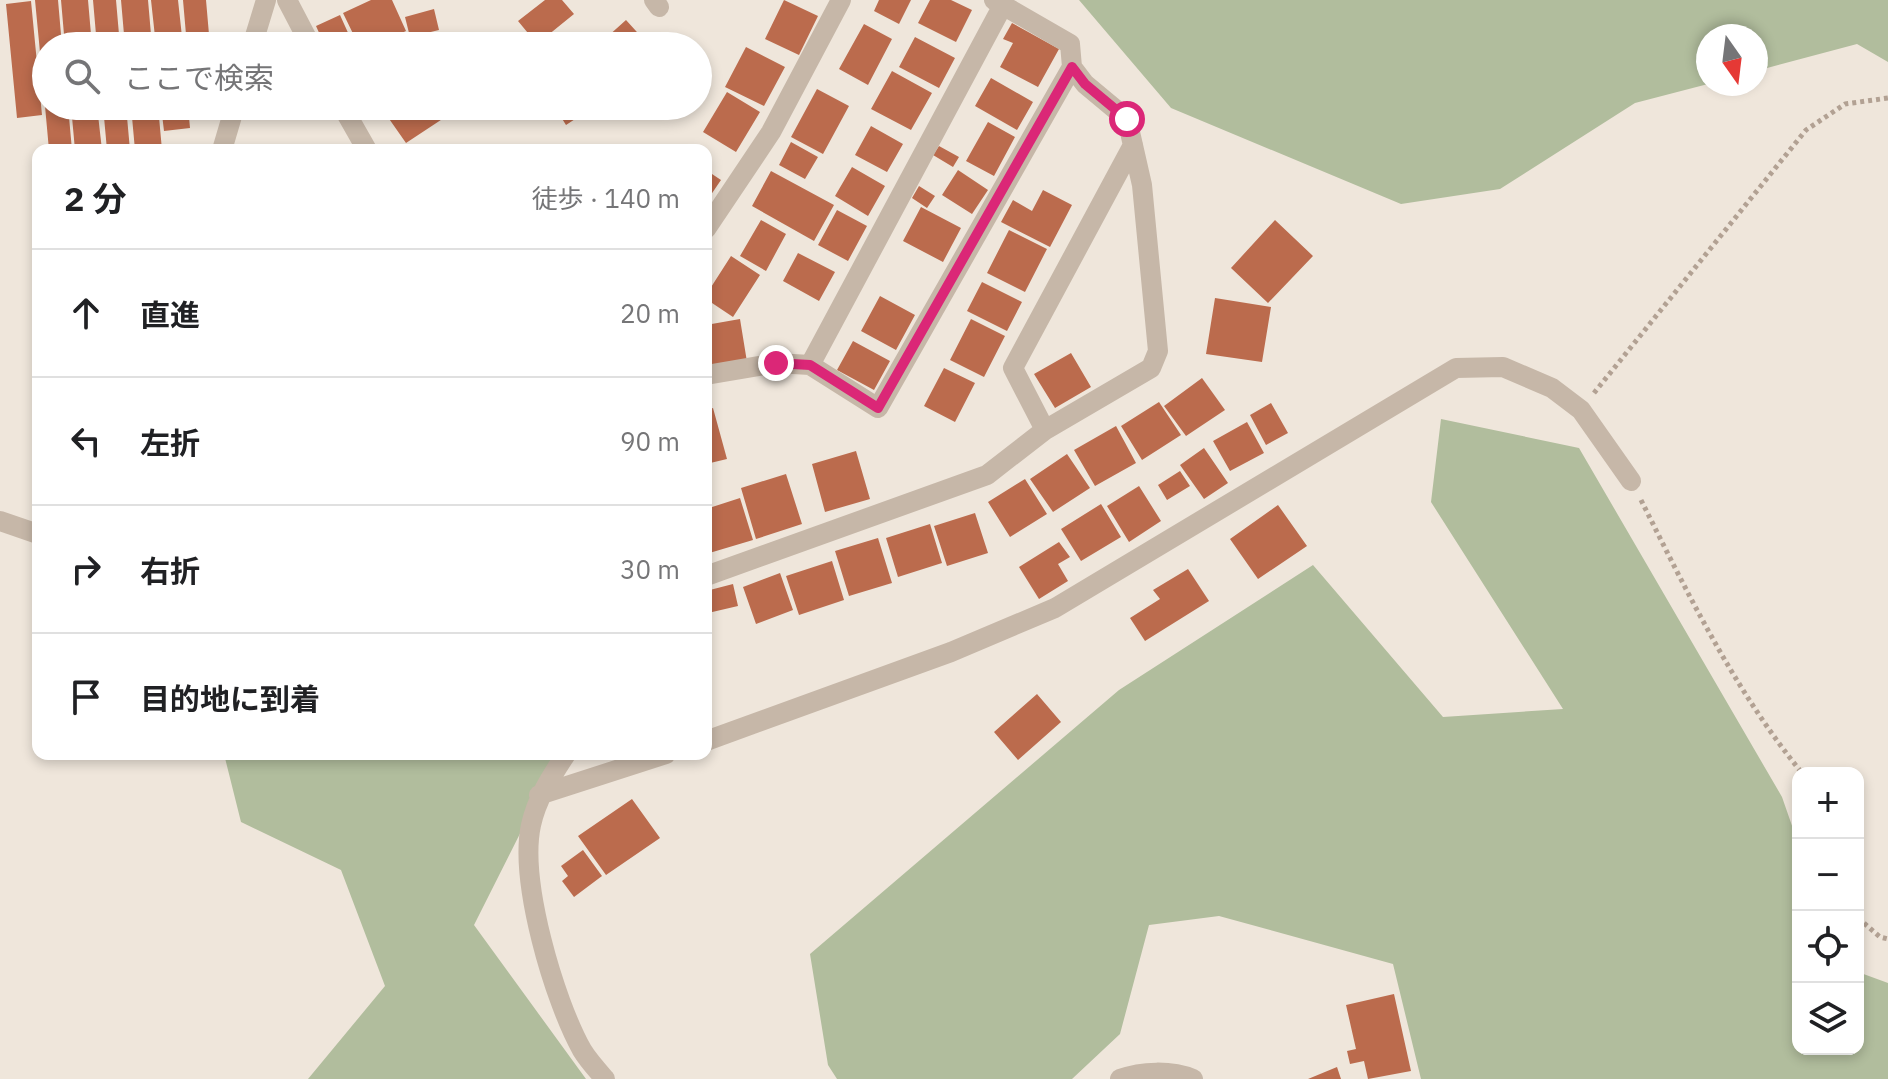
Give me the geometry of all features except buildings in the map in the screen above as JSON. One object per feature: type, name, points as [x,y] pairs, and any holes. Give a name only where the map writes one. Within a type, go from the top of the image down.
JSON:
[{"type":"street","points":[[256,32],[266,0]]},
{"type":"street","points":[[287,0],[304,32]]},
{"type":"street","points":[[712,220],[771,132],[841,0]]},
{"type":"street","points":[[712,574],[987,475],[1045,430],[1151,368],[1158,351],[1142,185],[1127,119],[1085,84],[1072,67],[1070,44],[998,3],[810,365]]},
{"type":"street","points":[[712,374],[776,363],[810,365],[878,408],[1072,67]]},
{"type":"street","points":[[224,144],[231,120]]},
{"type":"street","points":[[350,120],[364,144]]},
{"type":"street","points":[[1045,430],[1013,368],[1133,145]]},
{"type":"street","points":[[712,739],[951,652],[1055,608],[1456,368],[1503,367],[1552,388],[1581,410],[1631,481]]},
{"type":"street","points":[[0,521],[32,532]]},
{"type":"street","points":[[562,760],[539,795],[530,828],[530,871],[550,976],[582,1051],[605,1079]]},
{"type":"street","points":[[539,795],[647,760]]},
{"type":"street","points":[[1120,1079],[1135,1074],[1180,1074],[1193,1079]]},
{"type":"path","points":[[1581,410],[1806,130],[1845,104],[1888,98]]},
{"type":"path","points":[[1631,481],[1701,621],[1797,767]]},
{"type":"path","points":[[1864,923],[1880,937],[1888,939]]},
{"type":"green space","points":[[1079,0],[1888,0],[1888,62],[1857,44],[1768,68],[1768,24],[1696,24],[1696,87],[1635,103],[1500,189],[1401,204],[1171,108]]},
{"type":"green space","points":[[1441,419],[1579,448],[1782,797],[1792,826],[1792,1055],[1864,1055],[1864,974],[1888,983],[1888,1079],[1421,1079],[1393,964],[1219,916],[1149,925],[1120,1034],[1072,1079],[837,1079],[828,1065],[810,954],[1119,690],[1313,565],[1443,717],[1563,709],[1431,502]]},
{"type":"green space","points":[[226,760],[557,760],[474,925],[586,1079],[308,1079],[385,986],[341,870],[241,822]]},
{"type":"route","points":[[776,363],[810,365],[878,408],[1072,67],[1085,84],[1127,119]]}]
